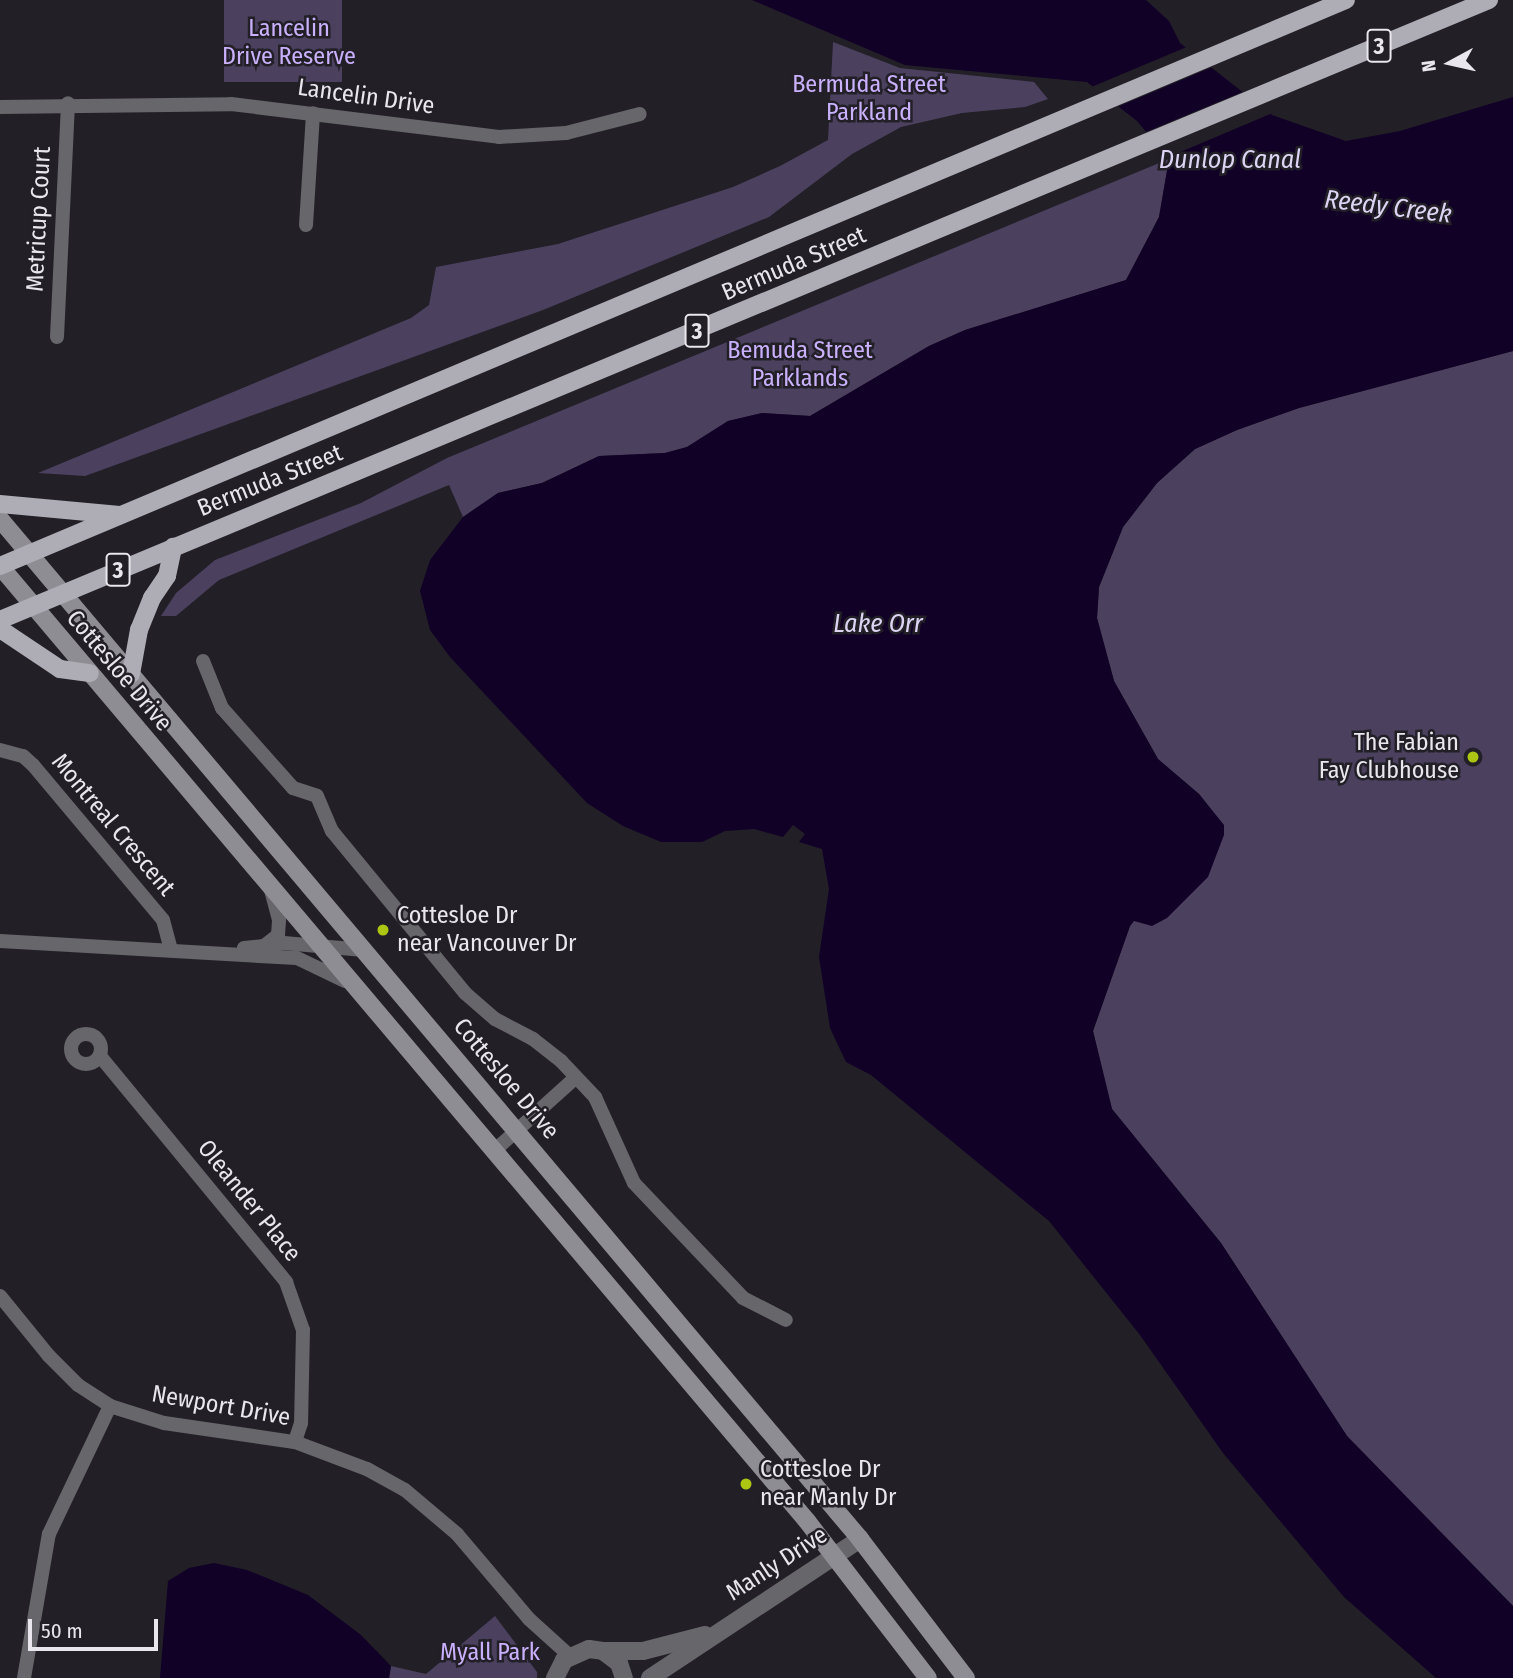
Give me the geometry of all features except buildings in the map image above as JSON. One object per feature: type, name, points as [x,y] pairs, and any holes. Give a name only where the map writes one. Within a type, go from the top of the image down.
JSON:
[{"type":"main road","name":"Bermuda Street","points":[[0,566],[1346,0]]},
{"type":"main road","name":"Bermuda Street","points":[[0,620],[1489,0]]},
{"type":"main road","points":[[0,504],[119,515]]},
{"type":"main road","name":"Cottesloe Drive","points":[[0,519],[860,1539],[966,1678]]},
{"type":"main road","points":[[131,674],[139,630],[152,598],[167,576],[173,547]]},
{"type":"main road","name":"Cottesloe Drive","points":[[0,566],[836,1556],[928,1678]]},
{"type":"main road","points":[[0,629],[60,669],[90,673]]},
{"type":"street","name":"Lancelin Drive","points":[[0,107],[68,103],[220,104],[313,113],[499,138],[566,133],[640,114]]},
{"type":"street","name":"Metricup Court","points":[[57,337],[68,103]]},
{"type":"street","points":[[306,225],[313,113]]},
{"type":"street","points":[[203,661],[222,708],[293,788],[317,796],[332,831],[465,993],[495,1019],[548,1049],[574,1079],[596,1097],[617,1155],[634,1183],[743,1298],[786,1320]]},
{"type":"street","name":"Montreal Crescent","points":[[0,750],[23,756],[33,765],[163,920],[171,949]]},
{"type":"street","points":[[264,946],[278,935],[280,926],[269,886]]},
{"type":"street","points":[[0,941],[306,959],[354,986]]},
{"type":"street","points":[[204,951],[319,945],[364,950]]},
{"type":"street","name":"Oleander Place","points":[[100,1056],[286,1282],[303,1330],[301,1423],[295,1442]]},
{"type":"street","points":[[494,1151],[574,1079]]},
{"type":"street","name":"Newport Drive","points":[[0,1296],[49,1356],[78,1385],[110,1406],[164,1423],[295,1442],[367,1469],[436,1514],[530,1619],[570,1656]]},
{"type":"street","points":[[24,1678],[48,1534],[110,1406]]},
{"type":"street","name":"Manly Drive","points":[[650,1678],[860,1539]]},
{"type":"street","name":"Manly Drive","points":[[570,1656],[589,1649],[603,1651],[675,1646],[719,1630]]},
{"type":"street","points":[[603,1651],[619,1663],[624,1678]]},
{"type":"street","points":[[555,1678],[570,1656]]},
{"type":"green space","name":"Lancelin Drive Reserve","points":[[224,0],[342,0],[342,82],[224,82]]},
{"type":"green space","name":"Bermuda Street Parkland","points":[[833,42],[900,68],[1034,82],[1048,99],[1025,107],[962,113],[901,127],[852,154],[769,217],[543,310],[85,476],[38,473],[411,318],[429,305],[436,267],[558,244],[733,187],[828,140]]},
{"type":"green space","name":"Bemuda Street Parklands","points":[[1169,159],[1159,217],[1126,280],[965,330],[929,346],[810,416],[762,413],[728,421],[687,447],[665,453],[599,456],[542,483],[498,493],[463,517],[449,485],[219,580],[176,616],[161,616],[176,593],[215,560],[361,503],[447,458]]},
{"type":"green space","points":[[1513,351],[1513,1606],[1347,1436],[1221,1243],[1112,1109],[1093,1031],[1130,926],[1134,920],[1140,922],[1223,825],[1199,794],[1158,759],[1114,681],[1097,618],[1099,587],[1123,527],[1157,483],[1195,449],[1237,430],[1299,408]]},
{"type":"green space","name":"Myall Park","points":[[495,1616],[537,1672],[537,1678],[389,1678],[391,1666],[426,1674]]},
{"type":"water","name":"Lake Orr","points":[[752,0],[1146,0],[1169,21],[1180,43],[1272,115],[1346,141],[1400,131],[1513,97],[1513,351],[1299,408],[1237,430],[1195,449],[1157,483],[1123,527],[1099,587],[1097,618],[1114,681],[1158,759],[1199,794],[1224,825],[1224,835],[1208,877],[1167,918],[1152,926],[1134,921],[1130,926],[1093,1031],[1112,1109],[1221,1243],[1347,1436],[1513,1606],[1513,1678],[1436,1678],[1344,1597],[1223,1453],[1140,1335],[1049,1221],[871,1075],[846,1062],[830,1028],[819,957],[829,889],[822,849],[799,842],[805,834],[793,825],[783,837],[754,829],[725,831],[702,842],[661,842],[623,826],[587,803],[450,657],[430,630],[420,591],[430,560],[463,517],[498,493],[542,483],[599,456],[665,453],[687,447],[728,421],[762,413],[810,416],[929,346],[965,330],[1126,280],[1159,217],[1169,159],[1137,121],[1087,82],[905,65]]},
{"type":"water","points":[[214,1563],[247,1570],[308,1595],[361,1635],[391,1666],[389,1678],[160,1678],[168,1581],[189,1568]]},
{"type":"pier","points":[[1189,46],[1215,66],[1115,108],[1089,88]]},
{"type":"pier","points":[[1247,90],[1275,112],[1164,159],[1143,133]]},
{"type":"place","name":"The Fabian Fay Clubhouse","points":[[1473,757]]},
{"type":"place","name":"Cottesloe Dr near Vancouver Dr","points":[[383,930]]},
{"type":"place","name":"Cottesloe Dr near Manly Dr","points":[[746,1484]]},
{"type":"water label","name":"Dunlop Canal","points":[[1230,160]]},
{"type":"water label","name":"Reedy Creek","points":[[1388,207]]}]
